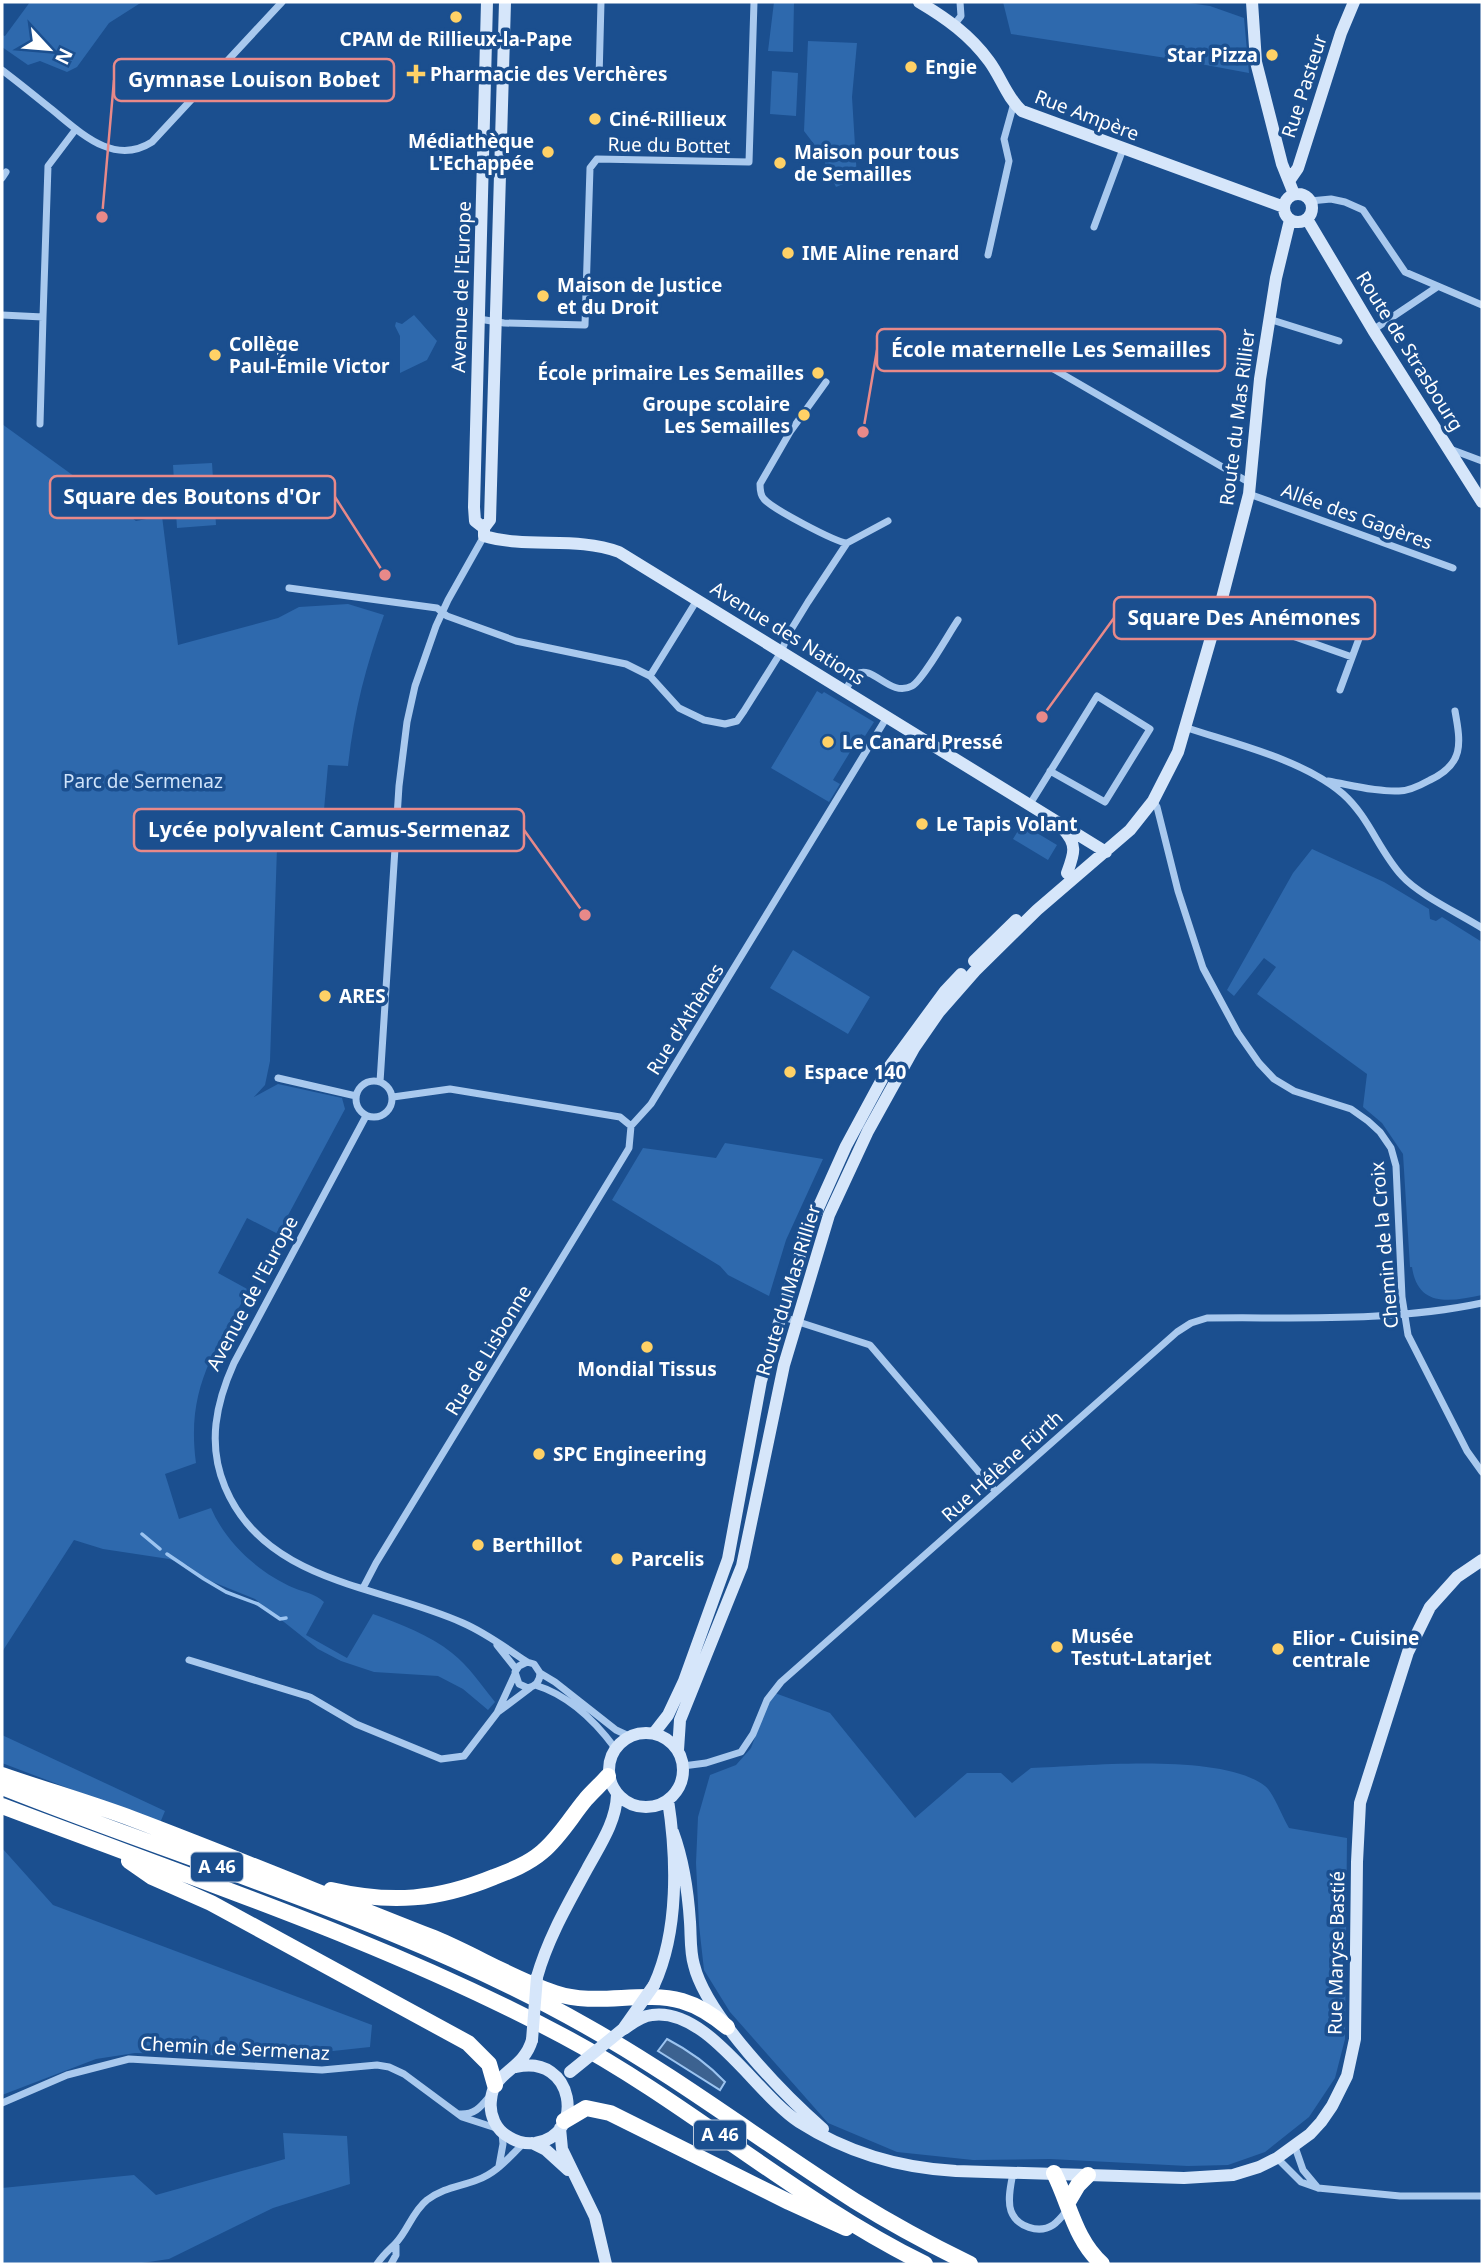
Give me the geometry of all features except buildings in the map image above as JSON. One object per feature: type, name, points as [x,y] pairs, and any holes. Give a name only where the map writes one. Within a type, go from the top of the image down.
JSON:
[{"type":"highway","points":[[2,1775],[131,1819],[282,1877],[328,1898],[437,1940],[560,1995],[595,2000],[654,1997],[682,2001],[703,2010],[727,2027]]},
{"type":"highway","points":[[282,1877],[362,1897],[394,1900],[454,1891],[513,1870],[540,1854],[556,1839],[587,1798],[608,1776]]},
{"type":"highway","name":"A 46","points":[[2,1787],[276,1888],[430,1950],[507,1985],[597,2032],[855,2201],[970,2264]]},
{"type":"highway","name":"A 46","points":[[2,1806],[337,1933],[411,1963],[512,2010],[629,2074],[808,2194],[921,2262]]},
{"type":"highway","points":[[110,1847],[152,1877],[211,1903],[468,2043],[489,2064],[493,2089]]},
{"type":"highway","points":[[562,2124],[586,2108],[610,2113],[789,2202],[921,2262]]},
{"type":"highway","points":[[1054,2173],[1082,2241],[1102,2264]]},
{"type":"highway","points":[[1069,2205],[1078,2185],[1088,2175]]},
{"type":"main road","name":"Avenue de l'Europe","points":[[487,2],[474,507],[475,521],[484,532],[489,520],[505,2]]},
{"type":"main road","name":"Rue Ampère","points":[[919,2],[954,24],[989,61],[1014,103],[1027,114],[1284,206]]},
{"type":"main road","points":[[1252,2],[1256,62],[1294,194]]},
{"type":"main road","name":"Rue Pasteur","points":[[1289,181],[1298,168],[1340,33],[1354,2]]},
{"type":"main road","points":[[1294,194],[1303,194],[1310,201],[1312,210],[1307,219],[1299,222],[1290,220],[1285,214],[1287,199],[1294,194]]},
{"type":"main road","name":"Route de Strasbourg","points":[[1307,219],[1373,330],[1482,502]]},
{"type":"main road","name":"Route du Mas Rillier","points":[[678,1750],[680,1720],[742,1566],[782,1377],[828,1215],[868,1131],[914,1048],[939,1012],[975,971],[1037,910],[1143,813],[1171,770],[1187,727],[1250,489],[1260,379],[1269,319],[1290,220]]},
{"type":"main road","name":"Avenue des Nations","points":[[484,532],[503,542],[601,545],[636,561],[1102,849]]},
{"type":"main road","name":"Avenue des Nations","points":[[1053,820],[1074,843],[1067,873]]},
{"type":"main road","name":"Route du Mas Rillier","points":[[654,1733],[668,1716],[684,1681],[728,1559],[761,1381],[806,1235],[866,1105],[887,1070],[945,991],[987,947],[1067,873],[1102,849]]},
{"type":"main road","name":"Rue Maryse Bastié","points":[[623,2029],[649,2015],[676,2016],[690,2021],[704,2030],[774,2101],[799,2122],[878,2159],[912,2168],[1184,2178],[1233,2175],[1277,2158],[1310,2134],[1332,2106],[1353,2057],[1360,1803],[1408,1652],[1430,1607],[1457,1577],[1482,1560]]},
{"type":"main road","points":[[574,2178],[561,2162],[529,2143],[516,2141],[500,2130],[491,2112],[493,2089],[505,2074],[516,2067],[529,2049],[537,1977],[544,1955],[559,1920],[616,1811],[617,1795],[608,1776],[608,1766],[615,1748],[629,1736],[641,1732],[654,1733],[671,1742],[678,1750],[683,1766],[680,1785],[668,1800],[658,1805],[636,1806],[617,1795]]},
{"type":"main road","points":[[565,2088],[570,2073],[623,2029],[654,1985],[665,1958],[673,1884],[673,1832],[668,1800]]},
{"type":"main road","name":"Rue Maryse Bastié","points":[[673,1832],[682,1857],[693,1964],[700,1984],[727,2027],[793,2101],[837,2141]]},
{"type":"main road","points":[[516,2067],[536,2066],[548,2070],[565,2088],[568,2099],[562,2124],[562,2149],[595,2217],[606,2264]]},
{"type":"main road","points":[[529,2143],[548,2138],[562,2124]]},
{"type":"street","points":[[2,70],[92,141],[115,150],[137,150],[152,142],[282,2]]},
{"type":"street","points":[[600,79],[601,2]]},
{"type":"street","name":"Rue du Bottet","points":[[495,320],[505,323],[585,325],[590,168],[597,159],[749,162],[754,2]]},
{"type":"street","points":[[954,24],[961,16],[960,2]]},
{"type":"street","points":[[988,255],[1009,161],[1004,139],[1014,103]]},
{"type":"street","points":[[40,424],[48,166],[76,129]]},
{"type":"street","points":[[1094,228],[1123,149]]},
{"type":"street","points":[[1310,201],[1345,201],[1363,210],[1405,272],[1482,305]]},
{"type":"street","points":[[1373,330],[1437,287]]},
{"type":"street","points":[[2,315],[43,317]]},
{"type":"street","points":[[480,319],[495,320]]},
{"type":"street","points":[[1269,319],[1339,341]]},
{"type":"street","name":"Allée des Gagères","points":[[1007,342],[1250,489],[1453,568]]},
{"type":"street","points":[[826,382],[790,432],[760,484],[764,500],[831,539],[846,543]]},
{"type":"street","points":[[1448,448],[1482,461]]},
{"type":"street","points":[[289,588],[437,608],[516,641],[626,664],[650,676],[679,708],[704,720],[725,724],[737,720],[846,543],[888,521]]},
{"type":"street","name":"Avenue de l'Europe","points":[[380,1082],[403,746],[415,686],[443,612],[484,532]]},
{"type":"street","points":[[650,676],[698,600]]},
{"type":"street","points":[[1219,610],[1352,657]]},
{"type":"street","points":[[845,691],[856,674],[861,672],[868,672],[894,688],[915,685],[958,620]]},
{"type":"street","points":[[1340,690],[1364,625]]},
{"type":"street","points":[[1030,804],[1050,771],[1097,696],[1150,729],[1105,802],[1050,771]]},
{"type":"street","points":[[1187,727],[1280,760],[1325,780],[1401,792],[1442,775],[1453,764],[1460,738],[1455,711]]},
{"type":"street","name":"Rue d'Athènes","points":[[631,1126],[651,1104],[887,717]]},
{"type":"street","points":[[1325,780],[1357,807],[1383,851],[1404,878],[1482,928]]},
{"type":"street","name":"Chemin de la Croix","points":[[1153,801],[1157,807],[1178,891],[1203,968],[1238,1033],[1274,1079],[1294,1091],[1351,1109],[1380,1132],[1391,1149],[1396,1166],[1404,1315],[1408,1335],[1467,1451],[1482,1472]]},
{"type":"street","points":[[278,1078],[356,1096]]},
{"type":"street","points":[[380,1082],[389,1087],[392,1103],[385,1114],[372,1118],[366,1116],[358,1107],[356,1096],[363,1085],[380,1082]]},
{"type":"street","points":[[393,1097],[450,1089],[620,1117],[631,1126]]},
{"type":"street","name":"Avenue de l'Europe","points":[[366,1116],[221,1392],[216,1416],[216,1455],[222,1480],[234,1505],[254,1532],[285,1558],[462,1622],[527,1662]]},
{"type":"street","name":"Rue de Lisbonne","points":[[363,1588],[629,1148],[631,1126]]},
{"type":"street","name":"Rue Hélène Fürth","points":[[683,1766],[706,1763],[741,1752],[753,1734],[766,1700],[781,1682],[1177,1332],[1191,1323],[1207,1318],[1404,1315],[1447,1311],[1482,1303]]},
{"type":"street","points":[[780,1316],[870,1345],[996,1492]]},
{"type":"street","name":"Avenue de l'Europe","points":[[482,1632],[495,1644],[516,1672]]},
{"type":"street","points":[[189,1660],[310,1698],[356,1724],[442,1759],[464,1756],[497,1713],[516,1672],[527,1662],[534,1664],[540,1673],[616,1730],[629,1736]]},
{"type":"street","points":[[516,1672],[517,1681],[522,1686],[551,1690],[583,1713],[615,1748]]},
{"type":"street","points":[[497,1713],[540,1680],[540,1673]]},
{"type":"street","name":"Chemin de Sermenaz","points":[[2,2103],[67,2075],[129,2059],[322,2070],[377,2066],[389,2067],[404,2074],[458,2114],[500,2130]]},
{"type":"street","points":[[458,2114],[470,2114],[481,2108],[493,2089]]},
{"type":"street","points":[[497,2170],[501,2156],[500,2130]]},
{"type":"street","points":[[377,2264],[396,2243],[418,2209],[429,2199],[455,2185],[476,2181],[497,2170],[529,2143]]},
{"type":"street","points":[[1295,2147],[1303,2170],[1318,2188]]},
{"type":"street","points":[[1277,2158],[1301,2182],[1318,2188],[1400,2196],[1482,2196]]},
{"type":"street","points":[[1013,2173],[1011,2211],[1017,2221],[1027,2227],[1039,2230],[1052,2226],[1069,2205]]},
{"type":"street","points":[[391,2264],[396,2255],[396,2243]]},
{"type":"green space","points":[[30,2],[142,2],[109,23],[77,67],[67,72],[40,61],[28,65],[2,47],[2,35],[5,36]]},
{"type":"green space","points":[[774,2],[794,2],[793,52],[768,51]]},
{"type":"green space","points":[[1003,2],[1182,2],[1210,6],[1244,18],[1249,73],[1011,34]]},
{"type":"green space","points":[[808,41],[857,43],[852,97],[857,178],[836,187],[820,152],[804,131]]},
{"type":"green space","points":[[772,71],[798,73],[796,116],[770,114]]},
{"type":"green space","points":[[414,315],[437,341],[427,360],[400,373],[400,336],[395,326],[396,322],[402,324]]},
{"type":"green space","name":"Parc de Sermenaz","points":[[2,424],[136,521],[162,516],[178,645],[278,618],[299,607],[348,604],[384,615],[362,689],[348,766],[328,765],[323,821],[278,817],[270,1061],[265,1085],[254,1097],[278,1084],[342,1098],[345,1109],[278,1234],[247,1218],[218,1273],[249,1290],[214,1352],[199,1392],[195,1413],[196,1463],[165,1474],[179,1519],[211,1508],[225,1533],[256,1565],[281,1582],[324,1602],[306,1635],[347,1658],[373,1614],[404,1626],[434,1641],[464,1664],[495,1702],[488,1710],[463,1689],[438,1676],[374,1672],[341,1661],[318,1649],[255,1599],[208,1580],[187,1565],[169,1559],[103,1549],[74,1540],[2,1652]]},
{"type":"green space","points":[[212,463],[216,525],[177,528],[173,465]]},
{"type":"green space","points":[[817,691],[822,694],[824,692],[874,722],[865,736],[861,734],[833,780],[840,784],[829,802],[771,768]]},
{"type":"green space","points":[[1022,824],[1057,845],[1048,860],[1013,839]]},
{"type":"green space","points":[[1312,849],[1384,882],[1429,909],[1430,919],[1436,921],[1442,917],[1482,942],[1482,1295],[1438,1299],[1421,1290],[1416,1281],[1410,1267],[1403,1154],[1382,1123],[1363,1107],[1367,1074],[1257,994],[1276,967],[1264,958],[1234,996],[1227,990],[1293,873]]},
{"type":"green space","points":[[793,950],[870,997],[848,1034],[770,988]]},
{"type":"green space","points":[[725,1143],[823,1159],[786,1240],[769,1296],[728,1275],[720,1266],[612,1200],[643,1148],[716,1158]]},
{"type":"green space","points":[[772,1692],[830,1713],[915,1818],[967,1773],[1001,1773],[1012,1783],[1031,1768],[1118,1764],[1186,1765],[1245,1775],[1268,1789],[1289,1828],[1347,1838],[1345,2039],[1335,2078],[1309,2117],[1265,2152],[1228,2165],[1188,2166],[1050,2159],[973,2160],[897,2152],[828,2123],[730,2012],[704,1970],[696,1863],[698,1817],[710,1775],[736,1765],[751,1748]]},
{"type":"green space","points":[[2,1735],[165,1811],[160,1823],[2,1763]]},
{"type":"green space","points":[[2,1848],[53,1905],[372,2025],[370,2047],[277,2057],[135,2053],[96,2059],[2,2095]]},
{"type":"green space","points":[[283,2133],[347,2136],[350,2184],[273,2208],[169,2259],[135,2264],[2,2264],[2,2188],[134,2175],[156,2195],[285,2159]]},
{"type":"shaded area","points":[[667,2039],[698,2058],[718,2075],[725,2082],[720,2090],[658,2051]]},
{"type":"waterway","points":[[142,1534],[160,1549]]},
{"type":"waterway","points":[[167,1554],[226,1592],[258,1604],[280,1619],[286,1618]]},
{"type":"place","name":"CPAM de Rillieux-la-Pape","points":[[456,17]]},
{"type":"place","name":"Star Pizza","points":[[1272,55]]},
{"type":"place","name":"Engie","points":[[911,67]]},
{"type":"place","name":"Pharmacie des Verchères","points":[[416,74]]},
{"type":"place","name":"Ciné-Rillieux","points":[[595,119]]},
{"type":"place","name":"Médiathèque L'Echappée","points":[[548,152]]},
{"type":"place","name":"Maison pour tous de Semailles","points":[[780,163]]},
{"type":"place","name":"Gymnase Louison Bobet","points":[[102,217]]},
{"type":"place","name":"IME Aline renard","points":[[788,253]]},
{"type":"place","name":"Maison de Justice et du Droit","points":[[543,296]]},
{"type":"place","name":"Collège Paul-Émile Victor","points":[[215,355]]},
{"type":"place","name":"École primaire Les Semailles","points":[[818,373]]},
{"type":"place","name":"Groupe scolaire Les Semailles","points":[[804,415]]},
{"type":"place","name":"École maternelle Les Semailles","points":[[863,432]]},
{"type":"place","name":"Square des Boutons d'Or","points":[[385,575]]},
{"type":"place","name":"Square Des Anémones","points":[[1042,717]]},
{"type":"place","name":"Le Canard Pressé","points":[[828,742]]},
{"type":"place","name":"Le Tapis Volant","points":[[922,824]]},
{"type":"place","name":"Lycée polyvalent Camus-Sermenaz","points":[[585,915]]},
{"type":"place","name":"ARES","points":[[325,996]]},
{"type":"place","name":"Espace 140","points":[[790,1072]]},
{"type":"place","name":"Mondial Tissus","points":[[647,1347]]},
{"type":"place","name":"SPC Engineering","points":[[539,1454]]},
{"type":"place","name":"Berthillot","points":[[478,1545]]},
{"type":"place","name":"Parcelis","points":[[617,1559]]},
{"type":"place","name":"Musée Testut-Latarjet","points":[[1057,1647]]},
{"type":"place","name":"Elior - Cuisine centrale","points":[[1278,1649]]}]
